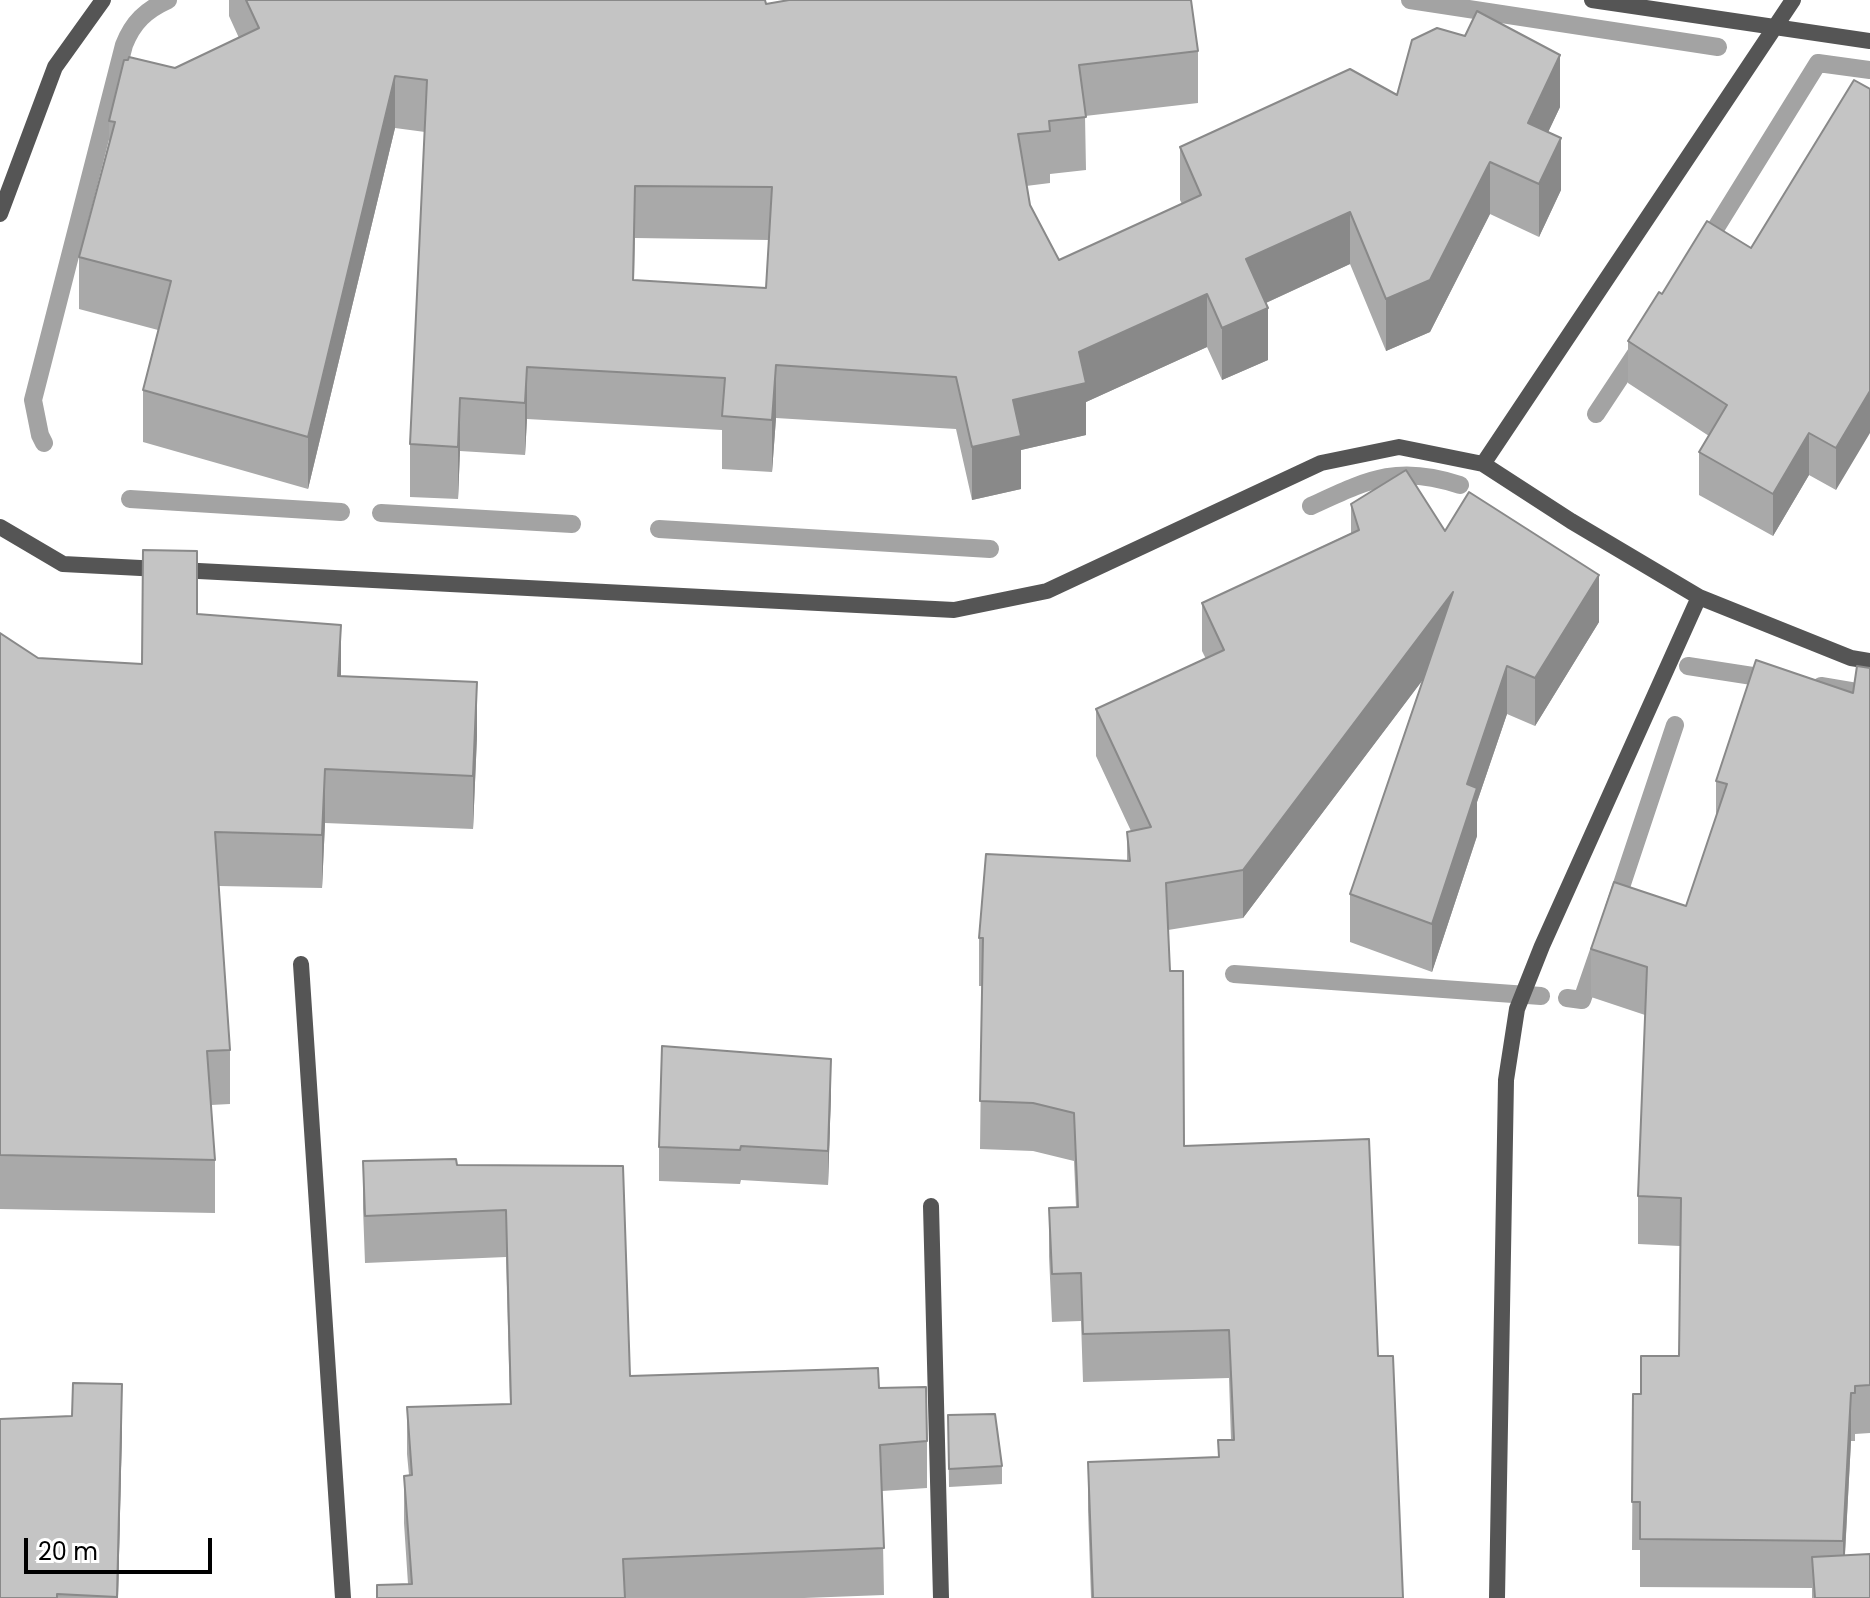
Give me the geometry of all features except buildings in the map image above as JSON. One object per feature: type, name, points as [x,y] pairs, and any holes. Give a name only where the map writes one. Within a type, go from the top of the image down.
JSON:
[{"type":"street","points":[[0,214],[55,67],[103,0]]},
{"type":"street","points":[[1592,0],[1870,41]]},
{"type":"street","points":[[1483,464],[1793,0]]},
{"type":"street","points":[[0,527],[63,564],[954,610],[1047,591],[1321,463],[1399,447],[1483,464],[1699,597],[1851,658],[1870,661]]},
{"type":"street","points":[[1497,1598],[1506,1080],[1517,1009],[1542,946],[1699,597]]},
{"type":"street","points":[[301,964],[343,1598]]},
{"type":"street","points":[[931,1206],[941,1598]]},
{"type":"waterway","points":[[44,443],[33,400],[124,45],[141,18],[168,0]]},
{"type":"waterway","points":[[1410,0],[1718,47]]},
{"type":"waterway","points":[[1704,247],[1818,63],[1870,70]]},
{"type":"waterway","points":[[1596,414],[1641,346]]},
{"type":"waterway","points":[[1311,506],[1383,478],[1418,476],[1460,485]]},
{"type":"waterway","points":[[130,499],[341,512]]},
{"type":"waterway","points":[[381,513],[572,524]]},
{"type":"waterway","points":[[659,529],[990,549]]},
{"type":"waterway","points":[[1688,666],[1772,679]]},
{"type":"waterway","points":[[1821,686],[1870,694]]},
{"type":"waterway","points":[[1614,908],[1675,725]]},
{"type":"waterway","points":[[1567,998],[1582,1000],[1599,951]]},
{"type":"waterway","points":[[1234,974],[1541,996]]}]
